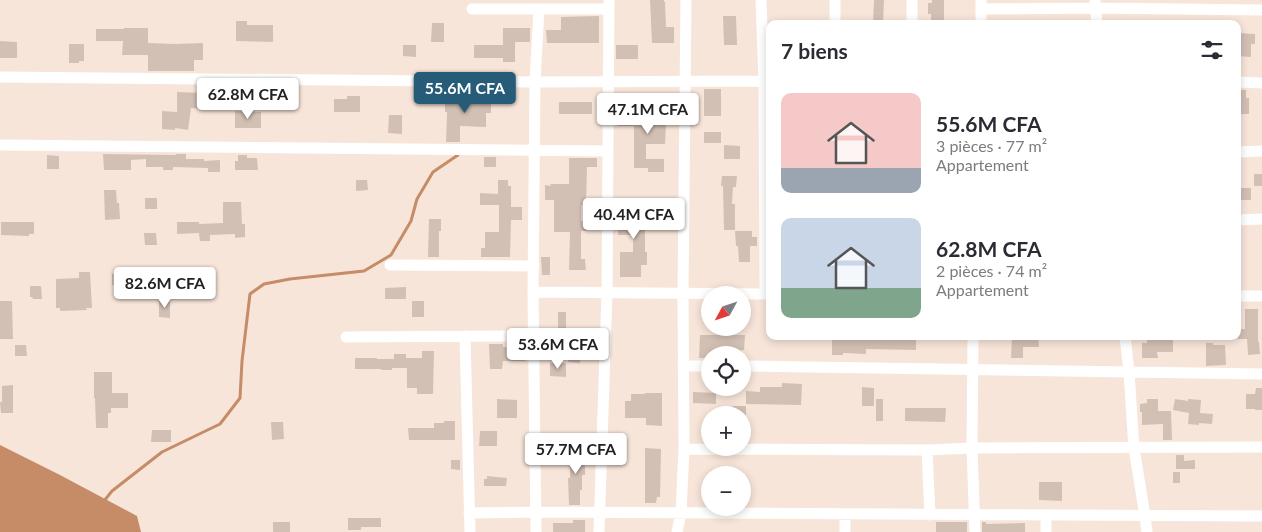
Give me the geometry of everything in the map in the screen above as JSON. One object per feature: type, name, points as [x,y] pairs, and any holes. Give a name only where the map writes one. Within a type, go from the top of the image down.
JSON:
[{"type":"street","points":[[677,532],[681,513],[684,449],[683,293],[686,0]]},
{"type":"street","points":[[761,0],[766,68]]},
{"type":"street","points":[[835,20],[836,0]]},
{"type":"street","points":[[912,0],[912,20]]},
{"type":"street","points":[[981,20],[981,4],[1220,5],[1262,10]]},
{"type":"street","points":[[1096,4],[1097,20]]},
{"type":"street","points":[[472,9],[539,9],[609,5],[607,293],[599,532]]},
{"type":"street","points":[[536,532],[533,292],[535,82],[539,9]]},
{"type":"street","points":[[0,77],[535,82],[766,81]]},
{"type":"street","points":[[1241,82],[1262,83]]},
{"type":"street","points":[[0,145],[607,151]]},
{"type":"street","points":[[1241,152],[1262,151]]},
{"type":"street","points":[[1241,220],[1262,219]]},
{"type":"street","points":[[390,265],[534,266]]},
{"type":"street","points":[[533,292],[766,294]]},
{"type":"street","points":[[1241,296],[1262,296]]},
{"type":"street","points":[[346,336],[533,336]]},
{"type":"street","points":[[465,336],[470,532]]},
{"type":"street","points":[[974,340],[972,448],[975,532]]},
{"type":"street","points":[[1125,340],[1134,448],[1147,532]]},
{"type":"street","points":[[683,366],[701,366]]},
{"type":"street","points":[[751,366],[1262,374]]},
{"type":"street","points":[[684,449],[927,450],[972,448],[1262,447]]},
{"type":"street","points":[[927,450],[930,514]]},
{"type":"street","points":[[469,513],[1262,516]]},
{"type":"street","points":[[845,514],[845,532]]},
{"type":"street","points":[[1046,515],[1046,532]]},
{"type":"shaded area","points":[[0,445],[137,516],[141,532],[0,532]]},
{"type":"building","points":[[650,0],[664,0],[666,27],[674,27],[674,43],[652,43]]},
{"type":"building","points":[[874,0],[884,0],[883,20],[873,20]]},
{"type":"building","points":[[932,0],[944,0],[944,20],[931,20],[931,14],[928,14],[928,3],[932,3]]},
{"type":"building","points":[[599,16],[599,43],[547,43],[546,30],[561,30],[561,17]]},
{"type":"building","points":[[723,16],[736,16],[737,45],[724,45]]},
{"type":"building","points":[[236,21],[247,21],[247,25],[273,25],[273,42],[236,41]]},
{"type":"building","points":[[432,23],[444,23],[444,42],[431,42]]},
{"type":"building","points":[[148,28],[148,43],[203,43],[203,60],[194,60],[194,71],[148,71],[148,55],[122,55],[123,41],[96,41],[96,29]]},
{"type":"building","points":[[503,28],[530,28],[530,42],[515,42],[515,62],[503,62],[503,58],[474,58],[474,45],[503,45]]},
{"type":"building","points":[[1241,33],[1255,34],[1255,44],[1251,44],[1251,57],[1241,56]]},
{"type":"building","points":[[0,41],[17,42],[17,58],[0,58]]},
{"type":"building","points":[[69,44],[84,44],[84,61],[69,63]]},
{"type":"building","points":[[403,45],[416,45],[416,57],[403,56]]},
{"type":"building","points":[[616,45],[638,45],[638,59],[616,59]]},
{"type":"building","points":[[704,89],[721,89],[721,116],[704,116]]},
{"type":"building","points":[[1241,90],[1246,90],[1246,98],[1249,98],[1249,114],[1241,114]]},
{"type":"building","points":[[177,92],[205,93],[205,109],[191,108],[188,130],[162,129],[162,111],[177,112]]},
{"type":"building","points":[[445,95],[491,96],[491,113],[486,113],[486,127],[460,126],[460,142],[446,142],[447,112],[445,112]]},
{"type":"building","points":[[347,96],[360,96],[360,112],[334,112],[334,99],[347,99]]},
{"type":"building","points":[[559,102],[592,102],[592,114],[559,114]]},
{"type":"building","points":[[651,103],[667,103],[665,144],[646,144],[646,159],[664,159],[664,172],[648,172],[648,168],[634,168],[634,126],[618,126],[619,115],[651,116]]},
{"type":"building","points":[[235,111],[261,112],[261,128],[235,128]]},
{"type":"building","points":[[389,115],[402,115],[402,134],[388,133]]},
{"type":"building","points":[[704,132],[721,132],[721,143],[704,143]]},
{"type":"building","points":[[724,145],[740,146],[740,159],[724,159]]},
{"type":"building","points":[[103,154],[186,154],[186,159],[220,160],[220,172],[208,172],[208,168],[173,167],[173,170],[163,170],[163,167],[146,167],[146,159],[131,160],[131,170],[104,170]]},
{"type":"building","points":[[47,155],[59,156],[59,169],[47,169]]},
{"type":"building","points":[[238,155],[247,155],[247,158],[257,158],[258,170],[235,170],[235,161],[238,161]]},
{"type":"building","points":[[484,157],[496,157],[496,167],[484,167]]},
{"type":"building","points":[[569,158],[597,158],[597,167],[587,167],[586,205],[581,205],[581,221],[587,221],[587,231],[581,231],[581,259],[585,259],[586,270],[569,270],[570,232],[554,232],[554,200],[545,200],[545,185],[569,184]]},
{"type":"building","points":[[1254,174],[1262,174],[1262,186],[1254,186]]},
{"type":"building","points":[[722,176],[737,176],[736,187],[733,187],[732,204],[735,204],[735,230],[724,230]]},
{"type":"building","points":[[356,180],[367,180],[368,190],[356,191]]},
{"type":"building","points":[[498,180],[508,180],[508,186],[511,186],[511,207],[522,207],[522,220],[511,220],[510,257],[481,257],[481,248],[485,248],[485,232],[499,232],[499,205],[480,205],[480,193],[498,194]]},
{"type":"building","points":[[1241,188],[1251,188],[1251,200],[1241,200]]},
{"type":"building","points":[[104,190],[116,190],[120,219],[105,220]]},
{"type":"building","points":[[145,198],[157,198],[157,209],[145,209]]},
{"type":"building","points":[[633,201],[645,201],[645,252],[647,252],[647,265],[641,265],[641,277],[620,277],[620,252],[633,252],[633,235],[618,235],[619,212],[633,212]]},
{"type":"building","points":[[223,202],[241,202],[242,224],[245,224],[245,237],[235,238],[235,234],[210,235],[210,241],[200,241],[199,233],[177,234],[177,222],[199,222],[199,224],[223,223]]},
{"type":"building","points":[[429,219],[441,219],[439,257],[428,257]]},
{"type":"building","points":[[1,222],[34,222],[34,234],[29,234],[29,236],[1,235]]},
{"type":"building","points":[[735,231],[752,231],[752,237],[757,237],[757,246],[750,246],[750,262],[739,262]]},
{"type":"building","points":[[144,233],[156,233],[157,245],[145,245]]},
{"type":"building","points":[[541,257],[550,257],[550,275],[542,275]]},
{"type":"building","points":[[79,272],[90,272],[92,308],[86,308],[87,310],[60,311],[60,308],[56,308],[56,279],[79,278]]},
{"type":"building","points":[[112,274],[127,274],[128,285],[112,285]]},
{"type":"building","points":[[141,285],[156,285],[155,299],[141,299]]},
{"type":"building","points":[[30,286],[41,286],[42,299],[30,297]]},
{"type":"building","points":[[406,287],[406,299],[385,299],[385,288]]},
{"type":"building","points":[[0,301],[12,301],[13,339],[0,339]]},
{"type":"building","points":[[159,301],[170,301],[170,318],[159,317]]},
{"type":"building","points":[[412,301],[424,301],[424,317],[412,317]]},
{"type":"building","points":[[1245,309],[1258,309],[1260,354],[1248,355],[1247,339],[1241,339],[1241,329],[1245,329]]},
{"type":"building","points":[[558,312],[566,312],[566,334],[558,334]]},
{"type":"building","points":[[568,335],[587,336],[587,350],[581,350],[580,363],[568,362]]},
{"type":"building","points":[[700,335],[745,336],[744,346],[701,346],[701,358],[699,358]]},
{"type":"building","points":[[832,340],[916,340],[916,350],[866,349],[866,354],[843,353],[843,355],[832,355]]},
{"type":"building","points":[[1012,340],[1038,340],[1039,347],[1023,347],[1023,358],[1011,358]]},
{"type":"building","points":[[1147,340],[1173,340],[1173,352],[1157,352],[1158,358],[1142,358],[1142,343],[1147,343]]},
{"type":"building","points":[[1206,343],[1225,345],[1226,365],[1206,366]]},
{"type":"building","points":[[489,344],[503,344],[503,347],[525,347],[525,361],[503,361],[502,369],[490,369]]},
{"type":"building","points":[[15,345],[26,345],[27,356],[15,356]]},
{"type":"building","points":[[422,351],[434,351],[433,394],[417,394],[417,388],[407,388],[407,368],[392,368],[392,370],[355,369],[355,358],[394,359],[394,354],[406,354],[406,358],[422,358]]},
{"type":"building","points":[[550,363],[566,363],[566,377],[550,376]]},
{"type":"building","points":[[94,372],[112,372],[112,393],[128,393],[128,408],[111,408],[111,413],[108,413],[108,428],[96,428]]},
{"type":"building","points":[[782,383],[802,384],[801,405],[746,404],[746,396],[751,396],[751,391],[760,392],[760,387],[782,387]]},
{"type":"building","points":[[13,385],[13,413],[1,413],[2,386]]},
{"type":"building","points":[[862,387],[874,388],[874,406],[862,406]]},
{"type":"building","points":[[1256,388],[1262,388],[1262,410],[1246,409],[1246,394],[1255,394]]},
{"type":"building","points":[[693,392],[701,392],[701,396],[716,396],[716,404],[693,403]]},
{"type":"building","points":[[662,393],[662,426],[646,425],[646,418],[625,418],[625,401],[631,401],[631,394]]},
{"type":"building","points":[[497,399],[517,400],[517,418],[497,418]]},
{"type":"building","points":[[876,399],[883,399],[883,421],[876,421]]},
{"type":"building","points":[[1147,399],[1158,399],[1158,411],[1171,411],[1172,440],[1163,440],[1163,424],[1142,425],[1140,404],[1147,403]]},
{"type":"building","points":[[1175,399],[1201,400],[1200,413],[1213,414],[1212,424],[1188,424],[1189,413],[1173,410]]},
{"type":"building","points":[[905,408],[946,408],[945,422],[905,421]]},
{"type":"building","points":[[444,421],[455,421],[455,440],[409,440],[408,428],[434,428],[434,423],[444,423]]},
{"type":"building","points":[[271,422],[283,422],[284,439],[272,440]]},
{"type":"building","points":[[152,430],[171,430],[171,442],[151,442]]},
{"type":"building","points":[[480,431],[497,431],[497,446],[479,446]]},
{"type":"building","points":[[645,448],[661,449],[660,497],[657,497],[656,503],[645,503]]},
{"type":"building","points":[[570,449],[585,449],[585,475],[582,475],[580,505],[569,505]]},
{"type":"building","points":[[1176,455],[1184,455],[1184,461],[1195,460],[1195,469],[1176,469]]},
{"type":"building","points":[[451,460],[460,460],[460,470],[451,469]]},
{"type":"building","points":[[1173,472],[1180,472],[1180,483],[1173,483]]},
{"type":"building","points":[[487,476],[507,478],[506,486],[484,486],[484,479],[487,479]]},
{"type":"building","points":[[1039,482],[1062,482],[1062,501],[1039,500]]},
{"type":"building","points":[[348,518],[381,518],[381,527],[361,527],[361,530],[348,530]]},
{"type":"building","points":[[573,520],[585,520],[585,532],[553,532],[553,523],[573,523]]},
{"type":"building","points":[[273,522],[290,522],[290,532],[273,532]]},
{"type":"building","points":[[936,522],[967,522],[967,532],[936,532]]},
{"type":"building","points":[[982,522],[986,522],[986,524],[1025,523],[1025,532],[982,532]]},
{"type":"waterway","points":[[104,501],[112,491],[162,452],[220,424],[240,398],[242,361],[250,294],[264,284],[290,279],[364,271],[391,255],[411,221],[417,199],[433,172],[458,155]]}]
